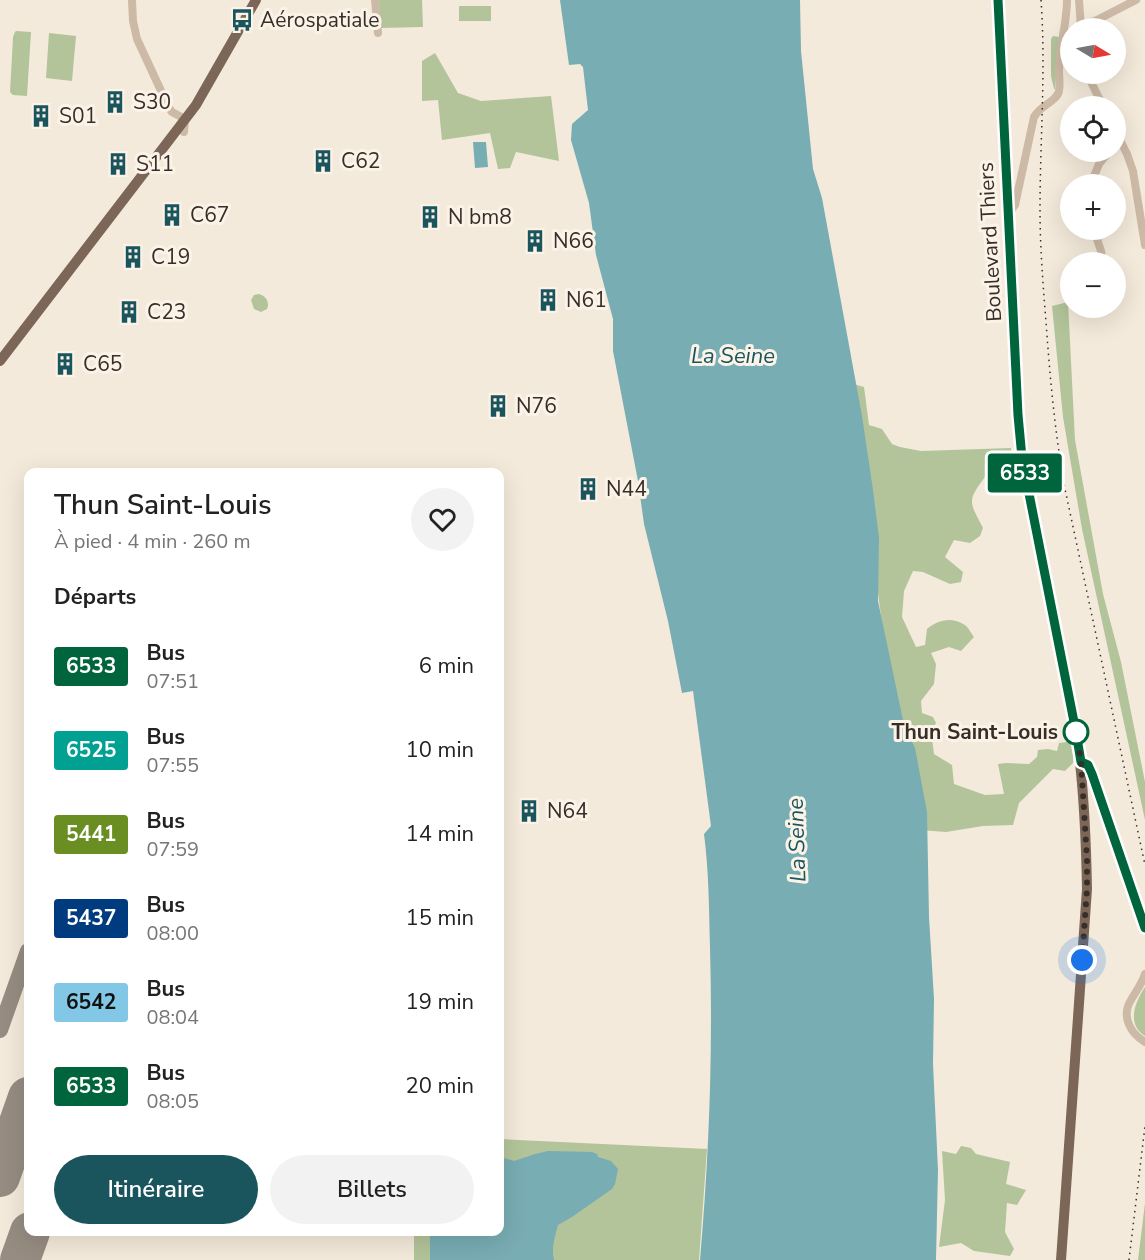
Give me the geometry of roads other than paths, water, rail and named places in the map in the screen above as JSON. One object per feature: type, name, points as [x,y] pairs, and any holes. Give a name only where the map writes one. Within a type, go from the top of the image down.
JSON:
[{"type":"main road","points":[[0,362],[185,119],[206,89],[256,0]]},
{"type":"main road","points":[[27,327],[184,132],[206,101],[262,0]]},
{"type":"main road","name":"Boulevard Thiers","points":[[998,0],[1019,441],[1081,762],[1087,859],[1087,889],[1061,1260]]},
{"type":"street","points":[[132,0],[134,31],[169,108],[185,119],[184,132]]},
{"type":"street","points":[[375,0],[378,33]]},
{"type":"street","points":[[1008,209],[1015,205],[1034,117],[1038,110],[1058,93],[1059,61],[1067,0]]},
{"type":"street","points":[[1078,0],[1080,18]]},
{"type":"street","points":[[1101,18],[1136,0]]},
{"type":"street","points":[[1126,152],[1133,171],[1145,245]]},
{"type":"street","points":[[1081,762],[1088,765],[1092,774],[1145,928]]},
{"type":"street","points":[[1145,974],[1140,987],[1129,1003],[1127,1016],[1132,1031],[1145,1042]]},
{"type":"water","name":"La Seine","points":[[560,0],[800,0],[801,51],[813,169],[822,198],[862,416],[873,490],[879,538],[878,601],[904,725],[915,748],[927,812],[938,1170],[936,1260],[700,1260],[711,1065],[711,987],[704,834],[711,826],[693,691],[682,693],[668,621],[644,524],[613,351],[613,319],[596,255],[589,203],[571,140],[572,124],[588,110],[583,67],[580,64],[569,65]]},
{"type":"water","points":[[473,142],[486,142],[488,167],[475,168]]},
{"type":"water","points":[[548,1151],[592,1152],[598,1157],[611,1161],[618,1169],[612,1189],[558,1225],[553,1247],[554,1260],[430,1260],[430,1236],[504,1236],[504,1158],[514,1161]]},
{"type":"railway","points":[[1041,0],[1043,52],[1041,237],[1056,427],[1065,489],[1145,865]]},
{"type":"railway","points":[[1129,1260],[1145,1126]]},
{"type":"place","name":"Aérospatiale","points":[[242,20]]},
{"type":"place","name":"S30","points":[[115,102]]},
{"type":"place","name":"S01","points":[[41,116]]},
{"type":"place","name":"C62","points":[[323,161]]},
{"type":"place","name":"S11","points":[[118,164]]},
{"type":"place","name":"C67","points":[[172,215]]},
{"type":"place","name":"N bm8","points":[[430,217]]},
{"type":"place","name":"N66","points":[[535,241]]},
{"type":"place","name":"C19","points":[[133,257]]},
{"type":"place","name":"N61","points":[[548,300]]},
{"type":"place","name":"C23","points":[[129,312]]},
{"type":"place","name":"C65","points":[[65,364]]},
{"type":"place","name":"N76","points":[[498,406]]},
{"type":"place","name":"N44","points":[[588,489]]},
{"type":"place","name":"Thun Saint-Louis","points":[[1076,732]]},
{"type":"place","name":"N64","points":[[529,811]]}]
